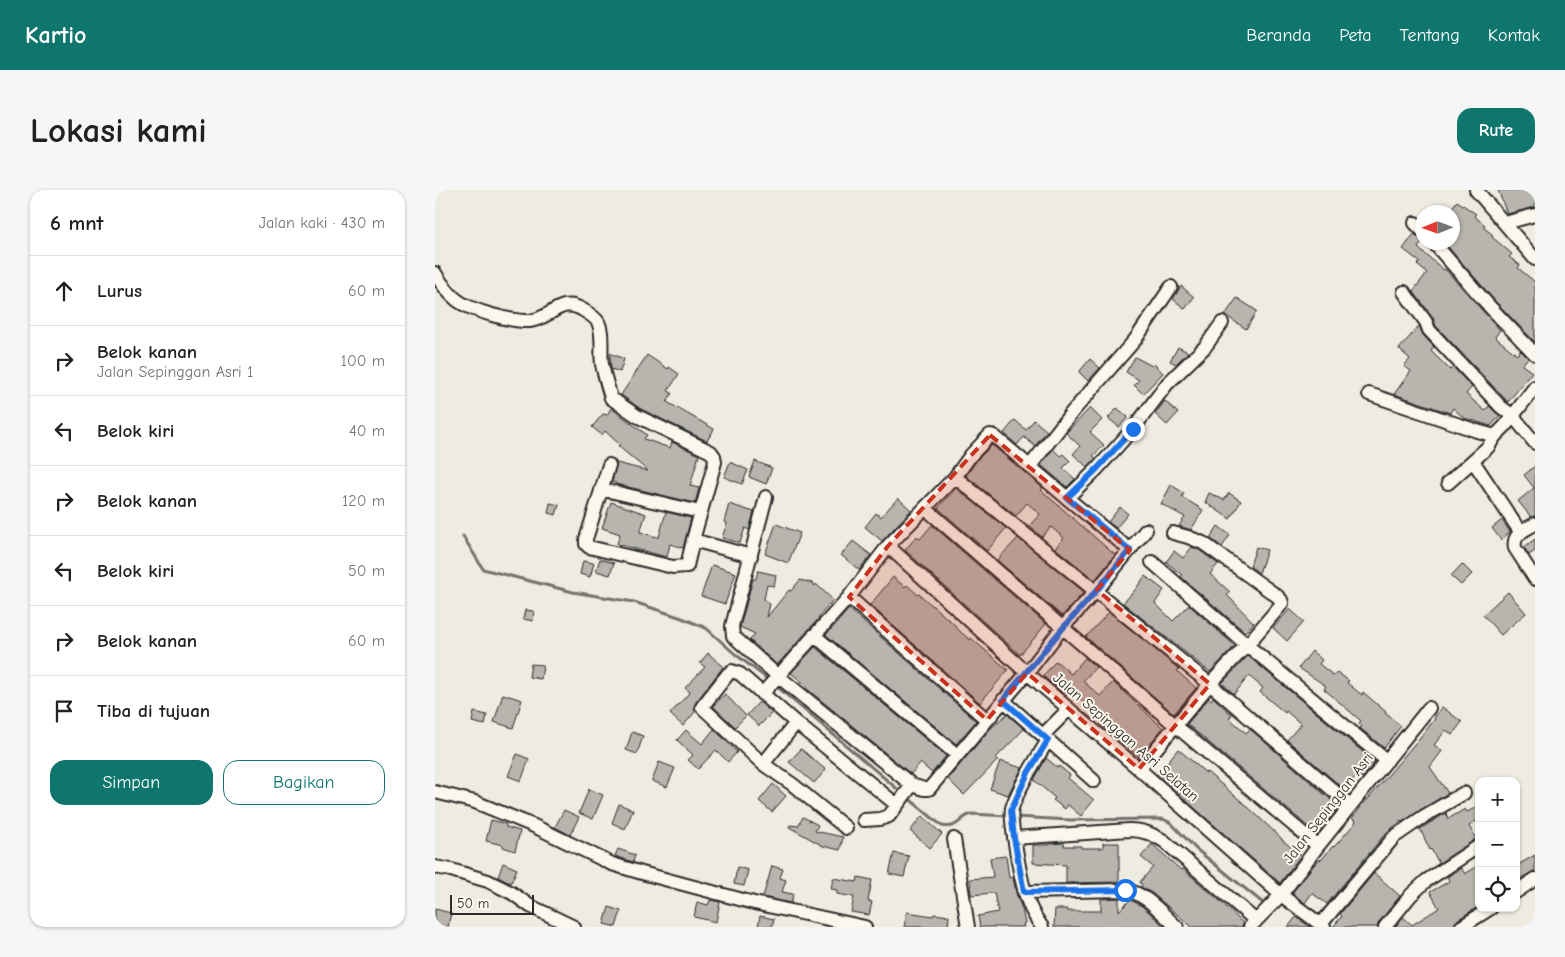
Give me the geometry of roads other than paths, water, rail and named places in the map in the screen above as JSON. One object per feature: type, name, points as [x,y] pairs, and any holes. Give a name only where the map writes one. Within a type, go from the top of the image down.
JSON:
[{"type":"street","points":[[1476,190],[1535,259]]},
{"type":"street","points":[[1505,223],[1535,215]]},
{"type":"street","points":[[1440,250],[1490,307],[1535,354]]},
{"type":"street","points":[[435,274],[458,301],[485,313],[510,319],[531,321],[561,306],[575,305],[590,314],[598,322],[602,343],[602,365],[611,398],[637,416],[711,452],[715,462],[687,566],[673,567],[589,547],[586,544],[609,465]]},
{"type":"street","points":[[1029,466],[1073,411],[1135,340],[1171,287]]},
{"type":"street","points":[[1404,292],[1426,322],[1429,330],[1501,407],[1513,416],[1535,442]]},
{"type":"street","points":[[1067,498],[1097,469],[1133,429],[1167,384],[1205,347],[1222,323]]},
{"type":"street","points":[[1448,483],[1488,447],[1535,387]]},
{"type":"street","points":[[1369,394],[1495,436]]},
{"type":"street","points":[[763,693],[849,597],[888,546],[955,477],[990,435],[994,436],[1130,550]]},
{"type":"street","points":[[1473,461],[1517,538]]},
{"type":"street","points":[[955,477],[1097,590],[1210,684],[1350,805]]},
{"type":"street","points":[[601,489],[700,512]]},
{"type":"street","points":[[766,497],[732,626],[733,636],[777,676],[912,785],[924,789],[929,789],[1146,530]]},
{"type":"street","points":[[925,508],[1176,726],[1318,846]]},
{"type":"street","points":[[1535,524],[1517,538],[1515,548],[1535,579]]},
{"type":"street","points":[[1139,769],[1210,684],[1247,645],[1282,603],[1281,600],[1203,543],[1173,533]]},
{"type":"street","points":[[693,540],[751,556]]},
{"type":"street","name":"Jalan Sepinggan Asri Selatan","points":[[888,546],[1027,673],[1139,769],[1279,898],[1323,926]]},
{"type":"street","points":[[1152,562],[1247,645],[1387,761]]},
{"type":"street","points":[[849,597],[987,720]]},
{"type":"street","points":[[814,636],[957,755]]},
{"type":"street","points":[[846,828],[792,784],[763,764],[702,707],[728,674],[732,672],[740,674],[839,760],[897,805]]},
{"type":"street","points":[[1003,700],[1094,781]]},
{"type":"street","name":"Jalan Sepinggan Asri","points":[[1255,922],[1279,898],[1350,805],[1429,708]]},
{"type":"street","points":[[1042,927],[1033,914],[1024,892],[1011,810],[1046,738],[1069,709]]},
{"type":"street","points":[[763,764],[796,722]]},
{"type":"street","points":[[864,820],[889,816],[912,785]]},
{"type":"street","points":[[435,792],[475,802],[534,826],[612,864],[754,903],[865,927]]},
{"type":"street","points":[[1323,926],[1394,837],[1464,793]]},
{"type":"street","points":[[1014,838],[1129,830],[1151,833],[1164,841],[1255,922]]},
{"type":"street","points":[[954,839],[968,927]]},
{"type":"street","points":[[1385,927],[1426,881],[1475,849]]},
{"type":"street","points":[[435,867],[488,881],[512,893],[530,906],[574,927]]},
{"type":"street","points":[[1520,889],[1535,879]]},
{"type":"street","points":[[1024,892],[1125,890],[1134,892],[1143,897],[1177,927]]},
{"type":"street","points":[[1461,927],[1485,912]]},
{"type":"waterway","points":[[463,536],[483,569],[573,592],[634,602],[682,618],[706,628],[735,654],[769,680]]},
{"type":"waterway","points":[[774,684],[902,793]]},
{"type":"waterway","points":[[907,797],[942,826],[955,825],[971,814],[1008,816]]},
{"type":"waterway","points":[[1015,817],[1070,820],[1163,819],[1171,823],[1196,849],[1263,903]]}]
